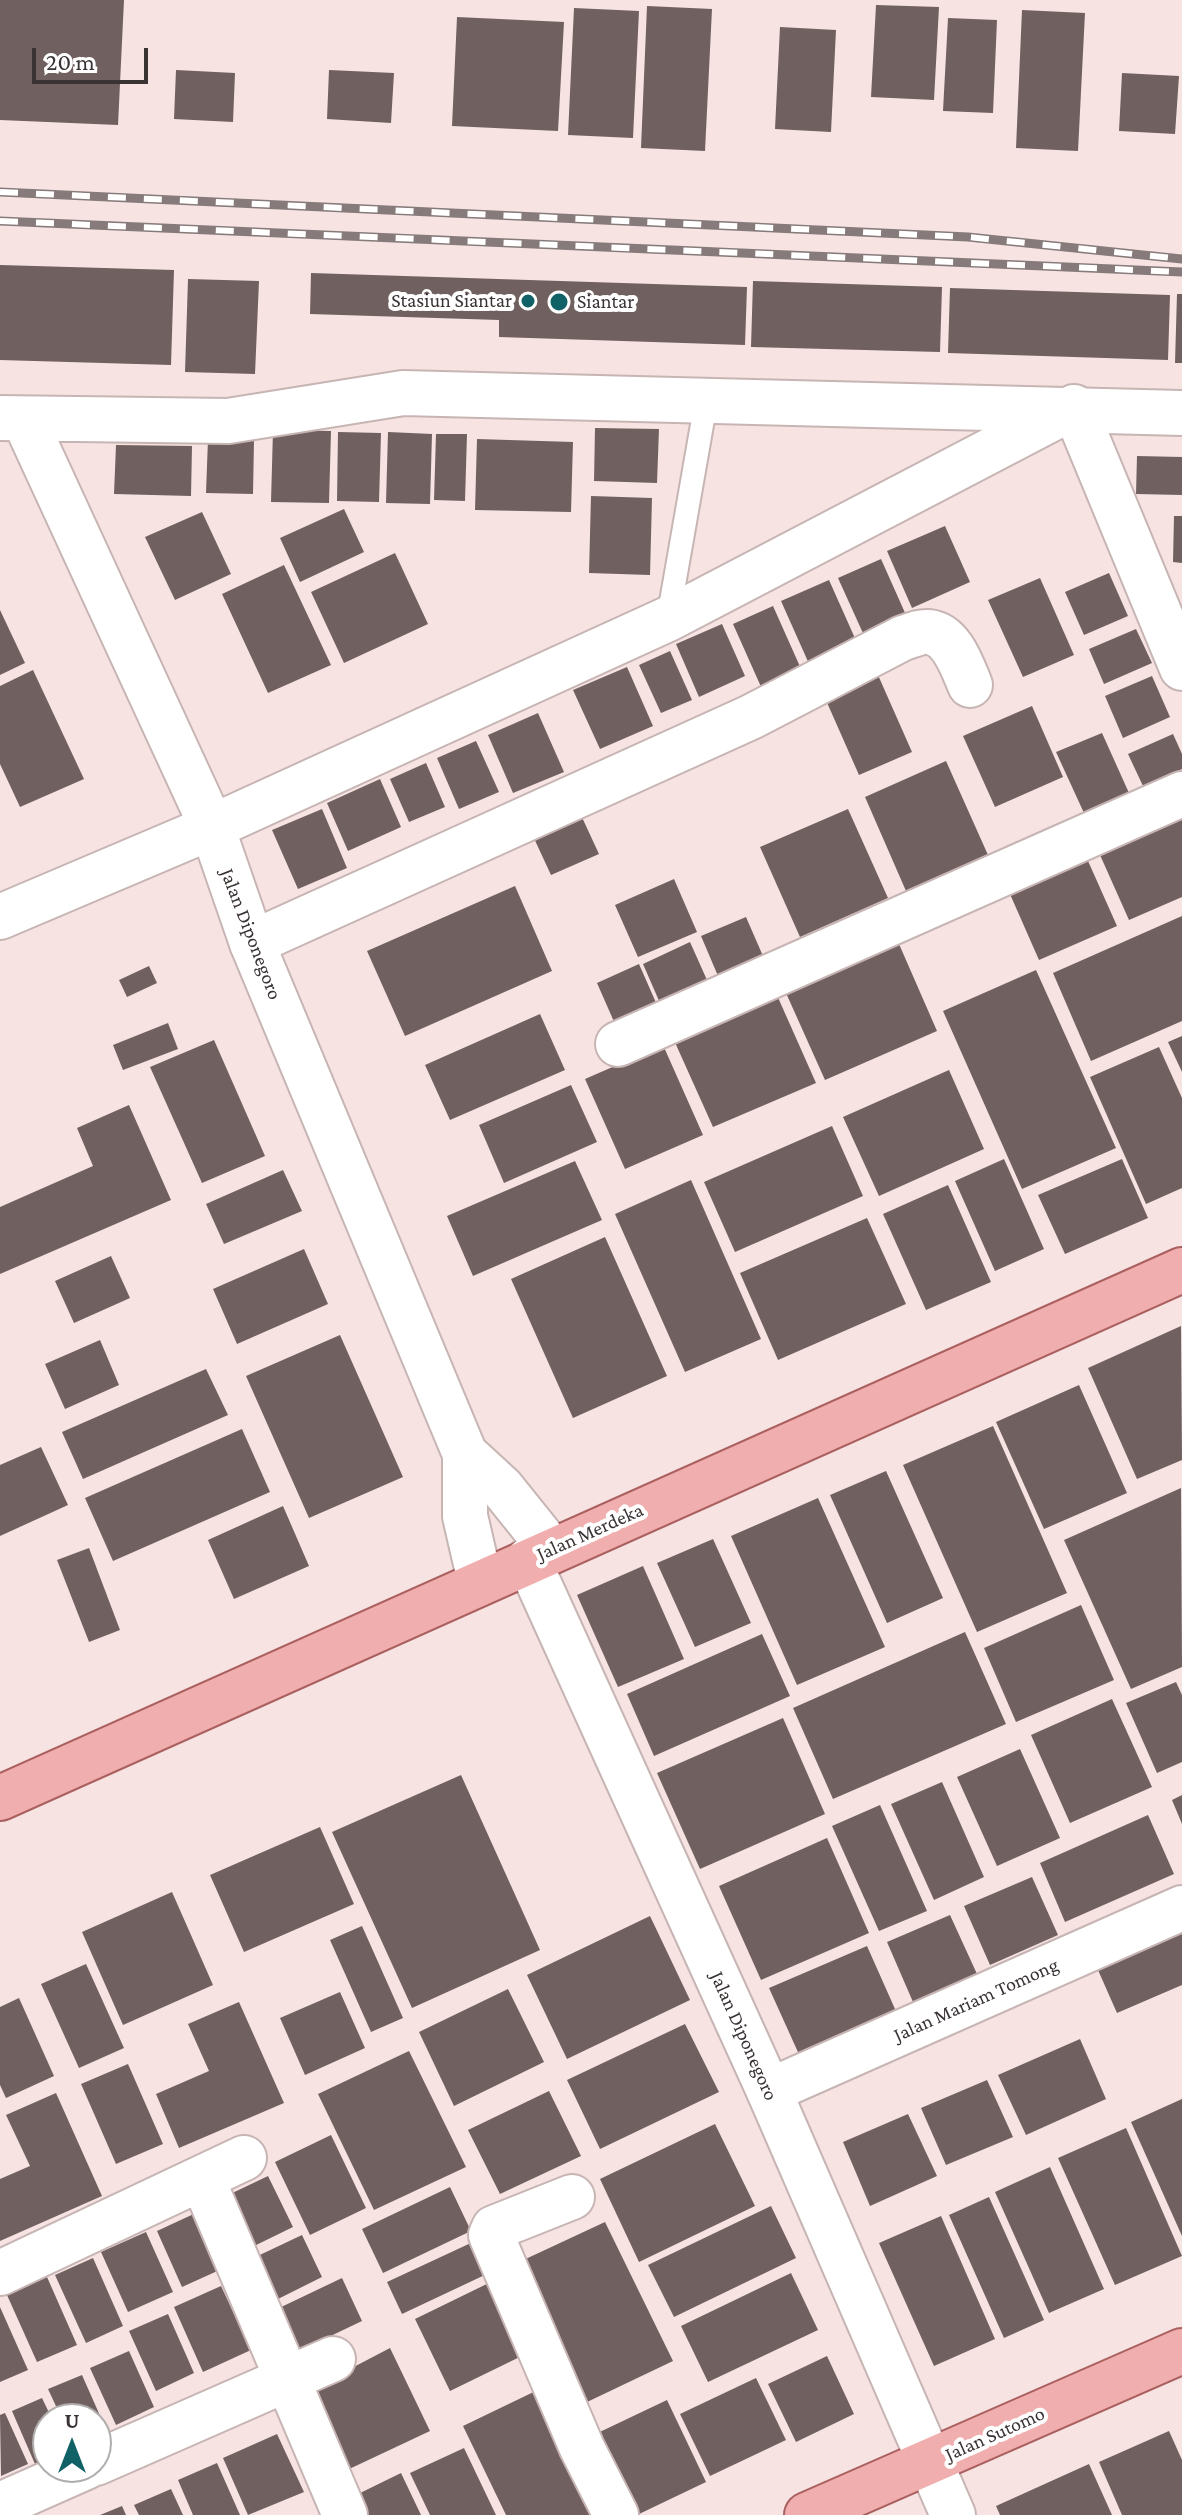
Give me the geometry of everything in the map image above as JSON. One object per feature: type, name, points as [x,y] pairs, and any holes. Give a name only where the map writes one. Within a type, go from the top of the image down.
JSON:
[{"type":"main road","name":"Jalan Merdeka","points":[[0,1798],[1182,1270]]},
{"type":"main road","name":"Jalan Sutomo","points":[[807,2515],[1182,2351]]},
{"type":"street","points":[[12,418],[228,421],[403,393],[706,402],[1074,407],[1182,413]]},
{"type":"street","points":[[0,917],[212,827],[668,619],[1074,407]]},
{"type":"street","points":[[1074,407],[1182,668]]},
{"type":"street","name":"Jalan Diponegoro","points":[[12,418],[212,827],[252,943],[465,1454],[465,1516],[480,1581]]},
{"type":"street","points":[[252,943],[751,717],[903,638],[928,631],[944,638],[958,656],[970,685]]},
{"type":"street","points":[[618,1044],[1182,794]]},
{"type":"street","name":"Jalan Diponegoro","points":[[465,1454],[502,1488],[540,1555],[928,2463],[953,2515]]},
{"type":"street","name":"Jalan Mariam Tomong","points":[[769,2091],[1182,1908]]},
{"type":"street","points":[[0,2273],[244,2158]]},
{"type":"street","points":[[202,2178],[345,2515]]},
{"type":"street","points":[[572,2197],[494,2228],[491,2235],[582,2448],[616,2515]]},
{"type":"street","points":[[112,2456],[333,2359]]},
{"type":"street","points":[[0,2505],[50,2483]]},
{"type":"lane","points":[[668,619],[706,402]]},
{"type":"building","points":[[0,0],[124,0],[118,125],[0,120]]},
{"type":"building","points":[[876,5],[939,7],[934,100],[871,97]]},
{"type":"building","points":[[647,6],[712,9],[705,151],[641,148]]},
{"type":"building","points":[[574,8],[639,11],[633,138],[568,135]]},
{"type":"building","points":[[1022,10],[1085,13],[1078,151],[1016,148]]},
{"type":"building","points":[[457,17],[564,22],[558,131],[452,126]]},
{"type":"building","points":[[948,18],[997,20],[993,113],[943,111]]},
{"type":"building","points":[[780,27],[836,30],[831,132],[775,129]]},
{"type":"building","points":[[176,70],[235,73],[233,122],[174,119]]},
{"type":"building","points":[[329,70],[394,73],[391,123],[327,119]]},
{"type":"building","points":[[1122,73],[1179,76],[1175,134],[1119,131]]},
{"type":"building","points":[[0,265],[174,270],[171,365],[0,360]]},
{"type":"building","name":"Stasiun Siantar","points":[[311,273],[747,287],[745,345],[499,337],[499,320],[310,314]]},
{"type":"building","points":[[188,279],[259,281],[255,374],[185,372]]},
{"type":"building","points":[[753,281],[942,287],[940,352],[751,347]]},
{"type":"building","points":[[950,288],[1170,295],[1168,360],[948,353]]},
{"type":"building","points":[[1177,294],[1182,294],[1182,363],[1175,363]]},
{"type":"building","points":[[595,428],[659,429],[657,483],[594,481]]},
{"type":"building","points":[[273,430],[331,431],[329,503],[271,502]]},
{"type":"building","points":[[338,432],[381,433],[379,502],[337,501]]},
{"type":"building","points":[[388,432],[432,434],[430,504],[386,503]]},
{"type":"building","points":[[436,434],[467,434],[465,501],[434,500]]},
{"type":"building","points":[[208,439],[254,440],[253,494],[206,493]]},
{"type":"building","points":[[477,439],[573,442],[571,512],[475,510]]},
{"type":"building","points":[[116,445],[192,446],[191,496],[114,494]]},
{"type":"building","points":[[1137,456],[1182,457],[1182,495],[1136,494]]},
{"type":"building","points":[[591,496],[652,498],[650,575],[589,573]]},
{"type":"building","points":[[344,509],[364,552],[300,582],[280,538]]},
{"type":"building","points":[[202,512],[231,574],[175,600],[145,537]]},
{"type":"building","points":[[1174,516],[1182,516],[1182,563],[1173,562]]},
{"type":"building","points":[[945,526],[970,582],[912,608],[887,551]]},
{"type":"building","points":[[395,553],[428,624],[344,663],[311,592]]},
{"type":"building","points":[[881,559],[910,624],[867,642],[838,578]]},
{"type":"building","points":[[284,565],[331,665],[268,693],[222,594]]},
{"type":"building","points":[[1109,573],[1128,616],[1084,635],[1065,592]]},
{"type":"building","points":[[1040,578],[1074,655],[1023,677],[988,600]]},
{"type":"building","points":[[829,580],[858,645],[810,666],[781,601]]},
{"type":"building","points":[[773,606],[802,671],[762,689],[733,624]]},
{"type":"building","points":[[0,610],[25,663],[0,675]]},
{"type":"building","points":[[722,624],[745,676],[699,697],[676,644]]},
{"type":"building","points":[[1136,629],[1152,663],[1104,684],[1089,649]]},
{"type":"building","points":[[670,651],[692,700],[661,713],[639,665]]},
{"type":"building","points":[[874,666],[912,752],[859,775],[821,689]]},
{"type":"building","points":[[627,667],[653,726],[600,749],[573,690]]},
{"type":"building","points":[[33,670],[84,779],[20,807],[0,764],[0,686]]},
{"type":"building","points":[[1152,676],[1170,717],[1123,738],[1105,696]]},
{"type":"building","points":[[1032,706],[1063,777],[995,807],[963,736]]},
{"type":"building","points":[[538,713],[564,772],[513,793],[488,735]]},
{"type":"building","points":[[1102,733],[1129,793],[1084,813],[1056,752]]},
{"type":"building","points":[[1173,734],[1182,754],[1182,769],[1143,786],[1128,754]]},
{"type":"building","points":[[476,741],[499,792],[459,809],[437,758]]},
{"type":"building","points":[[946,761],[988,855],[906,891],[865,797]]},
{"type":"building","points":[[426,763],[445,807],[409,822],[390,779]]},
{"type":"building","points":[[380,779],[401,827],[348,851],[327,803]]},
{"type":"building","points":[[322,809],[347,868],[298,889],[272,830]]},
{"type":"building","points":[[848,809],[888,898],[800,937],[760,847]]},
{"type":"building","points":[[1182,809],[1182,897],[1129,920],[1096,846]]},
{"type":"building","points":[[580,813],[599,854],[551,875],[532,834]]},
{"type":"building","points":[[1084,852],[1117,926],[1039,960],[1006,885]]},
{"type":"building","points":[[674,879],[697,932],[638,957],[615,905]]},
{"type":"building","points":[[515,886],[552,971],[405,1036],[367,951]]},
{"type":"building","points":[[1182,916],[1182,1021],[1091,1061],[1053,973]]},
{"type":"building","points":[[746,917],[766,963],[721,983],[701,936]]},
{"type":"building","points":[[690,942],[711,989],[663,1010],[643,964]]},
{"type":"building","points":[[899,944],[937,1031],[825,1080],[786,993]]},
{"type":"building","points":[[639,964],[661,1014],[619,1033],[597,983]]},
{"type":"building","points":[[149,966],[157,983],[127,997],[119,980]]},
{"type":"building","points":[[1036,970],[1116,1148],[1022,1189],[943,1011]]},
{"type":"building","points":[[776,993],[816,1083],[713,1127],[673,1038]]},
{"type":"building","points":[[540,1014],[565,1070],[450,1120],[425,1065]]},
{"type":"building","points":[[168,1023],[178,1049],[123,1070],[113,1045]]},
{"type":"building","points":[[1182,1036],[1182,1072],[1168,1042]]},
{"type":"building","points":[[214,1040],[265,1156],[202,1183],[150,1067]]},
{"type":"building","points":[[663,1045],[703,1135],[625,1169],[585,1079]]},
{"type":"building","points":[[1159,1047],[1182,1098],[1182,1188],[1146,1204],[1090,1077]]},
{"type":"building","points":[[949,1070],[984,1149],[879,1196],[843,1117]]},
{"type":"building","points":[[571,1085],[597,1142],[504,1183],[479,1125]]},
{"type":"building","points":[[129,1105],[171,1200],[0,1274],[0,1207],[93,1166],[77,1128]]},
{"type":"building","points":[[832,1126],[863,1196],[735,1252],[704,1182]]},
{"type":"building","points":[[1004,1159],[1044,1249],[995,1271],[955,1181]]},
{"type":"building","points":[[1122,1159],[1148,1218],[1065,1254],[1038,1195]]},
{"type":"building","points":[[575,1161],[602,1220],[473,1276],[447,1216]]},
{"type":"building","points":[[283,1170],[302,1211],[224,1244],[206,1204]]},
{"type":"building","points":[[691,1180],[761,1339],[685,1372],[615,1214]]},
{"type":"building","points":[[948,1185],[991,1282],[926,1310],[883,1214]]},
{"type":"building","points":[[867,1218],[906,1304],[778,1360],[740,1273]]},
{"type":"building","points":[[605,1237],[667,1376],[573,1418],[511,1279]]},
{"type":"building","points":[[304,1249],[328,1304],[237,1344],[213,1289]]},
{"type":"building","points":[[111,1256],[130,1298],[74,1323],[55,1281]]},
{"type":"building","points":[[1181,1326],[1182,1460],[1137,1479],[1088,1368]]},
{"type":"building","points":[[340,1335],[403,1477],[309,1518],[246,1376]]},
{"type":"building","points":[[100,1340],[119,1385],[65,1409],[45,1364]]},
{"type":"building","points":[[206,1369],[228,1415],[83,1479],[62,1432]]},
{"type":"building","points":[[1079,1385],[1127,1493],[1044,1529],[996,1422]]},
{"type":"building","points":[[993,1426],[1067,1593],[977,1632],[903,1465]]},
{"type":"building","points":[[242,1429],[270,1492],[113,1561],[85,1498]]},
{"type":"building","points":[[41,1447],[68,1505],[0,1536],[0,1465]]},
{"type":"building","points":[[886,1471],[943,1598],[887,1623],[830,1495]]},
{"type":"building","points":[[1181,1488],[1182,1667],[1131,1689],[1064,1540]]},
{"type":"building","points":[[818,1498],[885,1647],[797,1685],[731,1536]]},
{"type":"building","points":[[283,1506],[309,1566],[234,1599],[208,1540]]},
{"type":"building","points":[[713,1539],[751,1623],[695,1647],[657,1563]]},
{"type":"building","points":[[89,1548],[120,1630],[89,1642],[57,1560]]},
{"type":"building","points":[[643,1566],[684,1659],[618,1687],[577,1595]]},
{"type":"building","points":[[1081,1605],[1114,1680],[1016,1722],[984,1648]]},
{"type":"building","points":[[965,1632],[1006,1724],[833,1799],[793,1708]]},
{"type":"building","points":[[762,1634],[790,1696],[654,1756],[627,1694]]},
{"type":"building","points":[[1176,1682],[1182,1695],[1182,1762],[1157,1773],[1126,1703]]},
{"type":"building","points":[[1112,1699],[1152,1787],[1070,1823],[1031,1735]]},
{"type":"building","points":[[783,1718],[825,1814],[700,1869],[657,1773]]},
{"type":"building","points":[[1020,1749],[1060,1838],[997,1866],[957,1777]]},
{"type":"building","points":[[461,1775],[540,1950],[412,2008],[332,1832]]},
{"type":"building","points":[[942,1782],[984,1877],[934,1900],[891,1804]]},
{"type":"building","points":[[1182,1795],[1182,1824],[1172,1800]]},
{"type":"building","points":[[880,1805],[927,1911],[879,1931],[832,1826]]},
{"type":"building","points":[[1148,1815],[1174,1874],[1065,1922],[1040,1863]]},
{"type":"building","points":[[320,1827],[354,1904],[244,1952],[210,1875]]},
{"type":"building","points":[[827,1838],[869,1933],[761,1980],[719,1886]]},
{"type":"building","points":[[1032,1877],[1058,1935],[990,1965],[964,1906]]},
{"type":"building","points":[[172,1892],[213,1985],[123,2025],[82,1932]]},
{"type":"building","points":[[950,1915],[977,1974],[913,2002],[887,1942]]},
{"type":"building","points":[[650,1916],[690,2000],[567,2059],[527,1975]]},
{"type":"building","points":[[362,1926],[403,2018],[371,2032],[330,1940]]},
{"type":"building","points":[[1182,1928],[1182,1985],[1117,2013],[1094,1961]]},
{"type":"building","points":[[867,1946],[899,2018],[802,2061],[769,1988]]},
{"type":"building","points":[[86,1964],[124,2048],[79,2068],[41,1984]]},
{"type":"building","points":[[508,1989],[544,2062],[454,2106],[419,2032]]},
{"type":"building","points":[[340,1992],[365,2048],[305,2075],[280,2018]]},
{"type":"building","points":[[19,1998],[54,2076],[6,2098],[0,2085],[0,2007]]},
{"type":"building","points":[[239,2002],[284,2103],[179,2148],[156,2094],[209,2071],[188,2024]]},
{"type":"building","points":[[685,2024],[719,2092],[600,2149],[567,2080]]},
{"type":"building","points":[[1080,2039],[1106,2099],[1026,2135],[998,2075]]},
{"type":"building","points":[[409,2051],[466,2167],[374,2210],[318,2094]]},
{"type":"building","points":[[128,2064],[163,2144],[116,2164],[81,2084]]},
{"type":"building","points":[[987,2080],[1013,2137],[946,2165],[921,2108]]},
{"type":"building","points":[[549,2091],[581,2156],[500,2194],[468,2130]]},
{"type":"building","points":[[56,2093],[102,2196],[0,2241],[0,2179],[30,2166],[6,2115]]},
{"type":"building","points":[[1182,2099],[1182,2236],[1131,2122]]},
{"type":"building","points":[[908,2114],[937,2176],[870,2206],[843,2142]]},
{"type":"building","points":[[715,2124],[755,2206],[639,2262],[600,2179]]},
{"type":"building","points":[[1126,2128],[1182,2256],[1115,2285],[1058,2158]]},
{"type":"building","points":[[331,2135],[366,2208],[310,2235],[275,2162]]},
{"type":"building","points":[[1050,2167],[1104,2289],[1049,2313],[995,2192]]},
{"type":"building","points":[[268,2176],[293,2227],[248,2249],[224,2197]]},
{"type":"building","points":[[450,2187],[471,2231],[383,2273],[362,2229]]},
{"type":"building","points":[[989,2197],[1044,2320],[1004,2338],[949,2215]]},
{"type":"building","points":[[771,2206],[796,2258],[674,2317],[648,2265]]},
{"type":"building","points":[[198,2212],[224,2268],[182,2287],[157,2231]]},
{"type":"building","points":[[941,2216],[995,2339],[934,2366],[879,2243]]},
{"type":"building","points":[[605,2222],[673,2361],[585,2403],[517,2263]]},
{"type":"building","points":[[146,2232],[173,2292],[128,2312],[101,2252]]},
{"type":"building","points":[[302,2235],[322,2277],[268,2304],[247,2261]]},
{"type":"building","points":[[473,2242],[489,2273],[402,2314],[387,2282]]},
{"type":"building","points":[[93,2258],[123,2326],[86,2343],[55,2275]]},
{"type":"building","points":[[791,2273],[818,2330],[708,2382],[681,2326]]},
{"type":"building","points":[[47,2277],[77,2345],[37,2362],[7,2295]]},
{"type":"building","points":[[342,2278],[362,2321],[295,2353],[275,2310]]},
{"type":"building","points":[[497,2279],[532,2351],[450,2391],[415,2319]]},
{"type":"building","points":[[221,2286],[251,2350],[203,2372],[174,2307]]},
{"type":"building","points":[[0,2307],[28,2370],[0,2382]]},
{"type":"building","points":[[168,2314],[194,2373],[156,2391],[129,2331]]},
{"type":"building","points":[[390,2348],[430,2431],[345,2471],[304,2393]]},
{"type":"building","points":[[129,2351],[154,2407],[116,2425],[112,2403],[106,2403],[90,2368]]},
{"type":"building","points":[[827,2356],[854,2414],[796,2442],[768,2384]]},
{"type":"building","points":[[82,2375],[94,2403],[55,2403],[48,2389]]},
{"type":"building","points":[[756,2378],[786,2440],[710,2476],[680,2414]]},
{"type":"building","points":[[546,2386],[602,2515],[506,2515],[463,2426]]},
{"type":"building","points":[[42,2398],[44,2403],[32,2403],[32,2457],[12,2411]]},
{"type":"building","points":[[667,2400],[706,2482],[637,2515],[585,2439]]},
{"type":"building","points":[[5,2413],[28,2464],[1,2476],[0,2415]]},
{"type":"building","points":[[1169,2431],[1182,2460],[1182,2515],[1122,2515],[1099,2462]]},
{"type":"building","points":[[277,2434],[304,2492],[248,2515],[223,2458]]},
{"type":"building","points":[[464,2448],[496,2515],[430,2515],[410,2473]]},
{"type":"building","points":[[217,2463],[240,2515],[193,2515],[178,2480]]},
{"type":"building","points":[[1089,2464],[1112,2515],[1000,2515],[996,2506]]},
{"type":"building","points":[[401,2473],[421,2515],[360,2515],[354,2496]]},
{"type":"building","points":[[171,2489],[183,2515],[139,2515],[134,2505]]},
{"type":"building","points":[[122,2506],[126,2515],[100,2515]]},
{"type":"railway","points":[[0,192],[968,237],[1182,259]]},
{"type":"railway","points":[[0,221],[1182,272]]},
{"type":"place","name":"Stasiun Siantar","points":[[528,301]]},
{"type":"place","name":"Siantar","points":[[559,302]]}]
